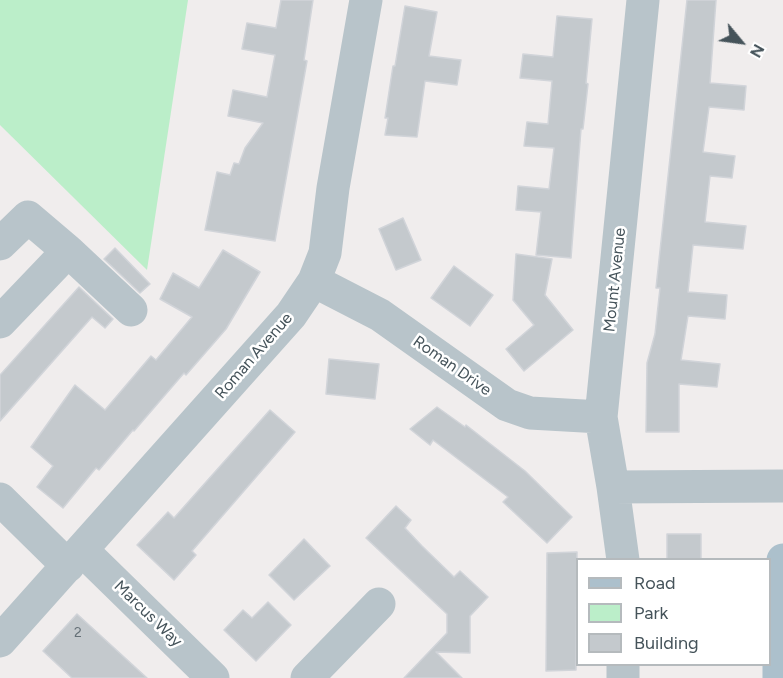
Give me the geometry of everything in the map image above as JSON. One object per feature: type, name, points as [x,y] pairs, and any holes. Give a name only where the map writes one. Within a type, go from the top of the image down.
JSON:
[{"type":"main road","points":[[779,678],[783,560]]},
{"type":"street","name":"Roman Avenue","points":[[0,641],[291,315],[314,281],[325,253],[333,188],[366,0]]},
{"type":"street","name":"Mount Avenue","points":[[623,558],[601,417],[644,0]]},
{"type":"street","points":[[0,244],[28,217],[131,310]]},
{"type":"street","points":[[0,322],[68,251]]},
{"type":"street","name":"Roman Drive","points":[[314,281],[380,315],[507,405],[530,413],[601,417]]},
{"type":"street","points":[[613,487],[783,486]]},
{"type":"street","name":"Marcus Way","points":[[0,499],[75,558],[213,678]]},
{"type":"street","points":[[307,678],[379,604]]},
{"type":"green space","points":[[0,0],[188,0],[147,270],[0,125]]},
{"type":"building","points":[[281,0],[313,0],[304,60],[307,61],[275,241],[205,230],[217,172],[230,175],[234,163],[239,164],[245,148],[263,123],[228,116],[233,90],[267,97],[275,55],[242,49],[247,23],[276,28]]},
{"type":"building","points":[[687,0],[716,0],[710,83],[746,86],[744,110],[709,107],[703,152],[735,156],[732,178],[710,176],[705,222],[746,226],[743,249],[693,245],[688,292],[727,295],[725,319],[688,316],[681,360],[720,364],[717,387],[679,384],[679,432],[646,432],[647,363],[655,334],[660,288],[656,288]]},
{"type":"building","points":[[405,6],[437,12],[429,56],[461,60],[457,85],[425,81],[417,137],[385,135],[388,118],[385,118],[393,66],[395,66]]},
{"type":"building","points":[[557,16],[592,19],[571,258],[536,255],[541,212],[516,210],[518,186],[549,189],[554,148],[524,146],[527,122],[548,124],[552,81],[520,78],[523,54],[553,57]]},
{"type":"building","points":[[403,218],[421,260],[396,270],[379,229]]},
{"type":"building","points":[[115,248],[150,284],[140,293],[104,259]]},
{"type":"building","points":[[223,250],[260,272],[226,329],[99,470],[96,468],[63,508],[37,487],[53,466],[31,447],[75,385],[105,410],[151,356],[156,360],[192,317],[160,299],[173,273],[199,288]]},
{"type":"building","points":[[516,254],[552,259],[545,295],[573,330],[524,371],[506,349],[534,325],[513,300]]},
{"type":"building","points":[[454,266],[493,295],[470,326],[431,298]]},
{"type":"building","points":[[79,287],[113,319],[105,328],[92,317],[0,421],[0,375]]},
{"type":"building","points":[[329,359],[379,364],[375,399],[326,394]]},
{"type":"building","points":[[437,407],[465,427],[466,425],[525,471],[572,517],[547,543],[503,502],[508,497],[433,440],[430,445],[410,429]]},
{"type":"building","points":[[270,410],[295,432],[192,551],[196,555],[174,580],[137,545],[168,512],[174,518]]},
{"type":"building","points":[[396,506],[411,520],[405,528],[422,546],[454,577],[460,571],[488,597],[470,616],[470,653],[436,652],[462,678],[404,678],[447,633],[447,614],[366,538]]},
{"type":"building","points":[[667,534],[701,534],[701,558],[667,558]]},
{"type":"building","points":[[304,539],[330,566],[294,600],[269,575]]},
{"type":"building","points":[[577,552],[576,670],[546,671],[547,553]]},
{"type":"building","points":[[268,602],[291,625],[256,661],[224,630],[243,610],[252,618]]},
{"type":"building","points":[[77,614],[147,678],[72,678],[43,651]]}]
